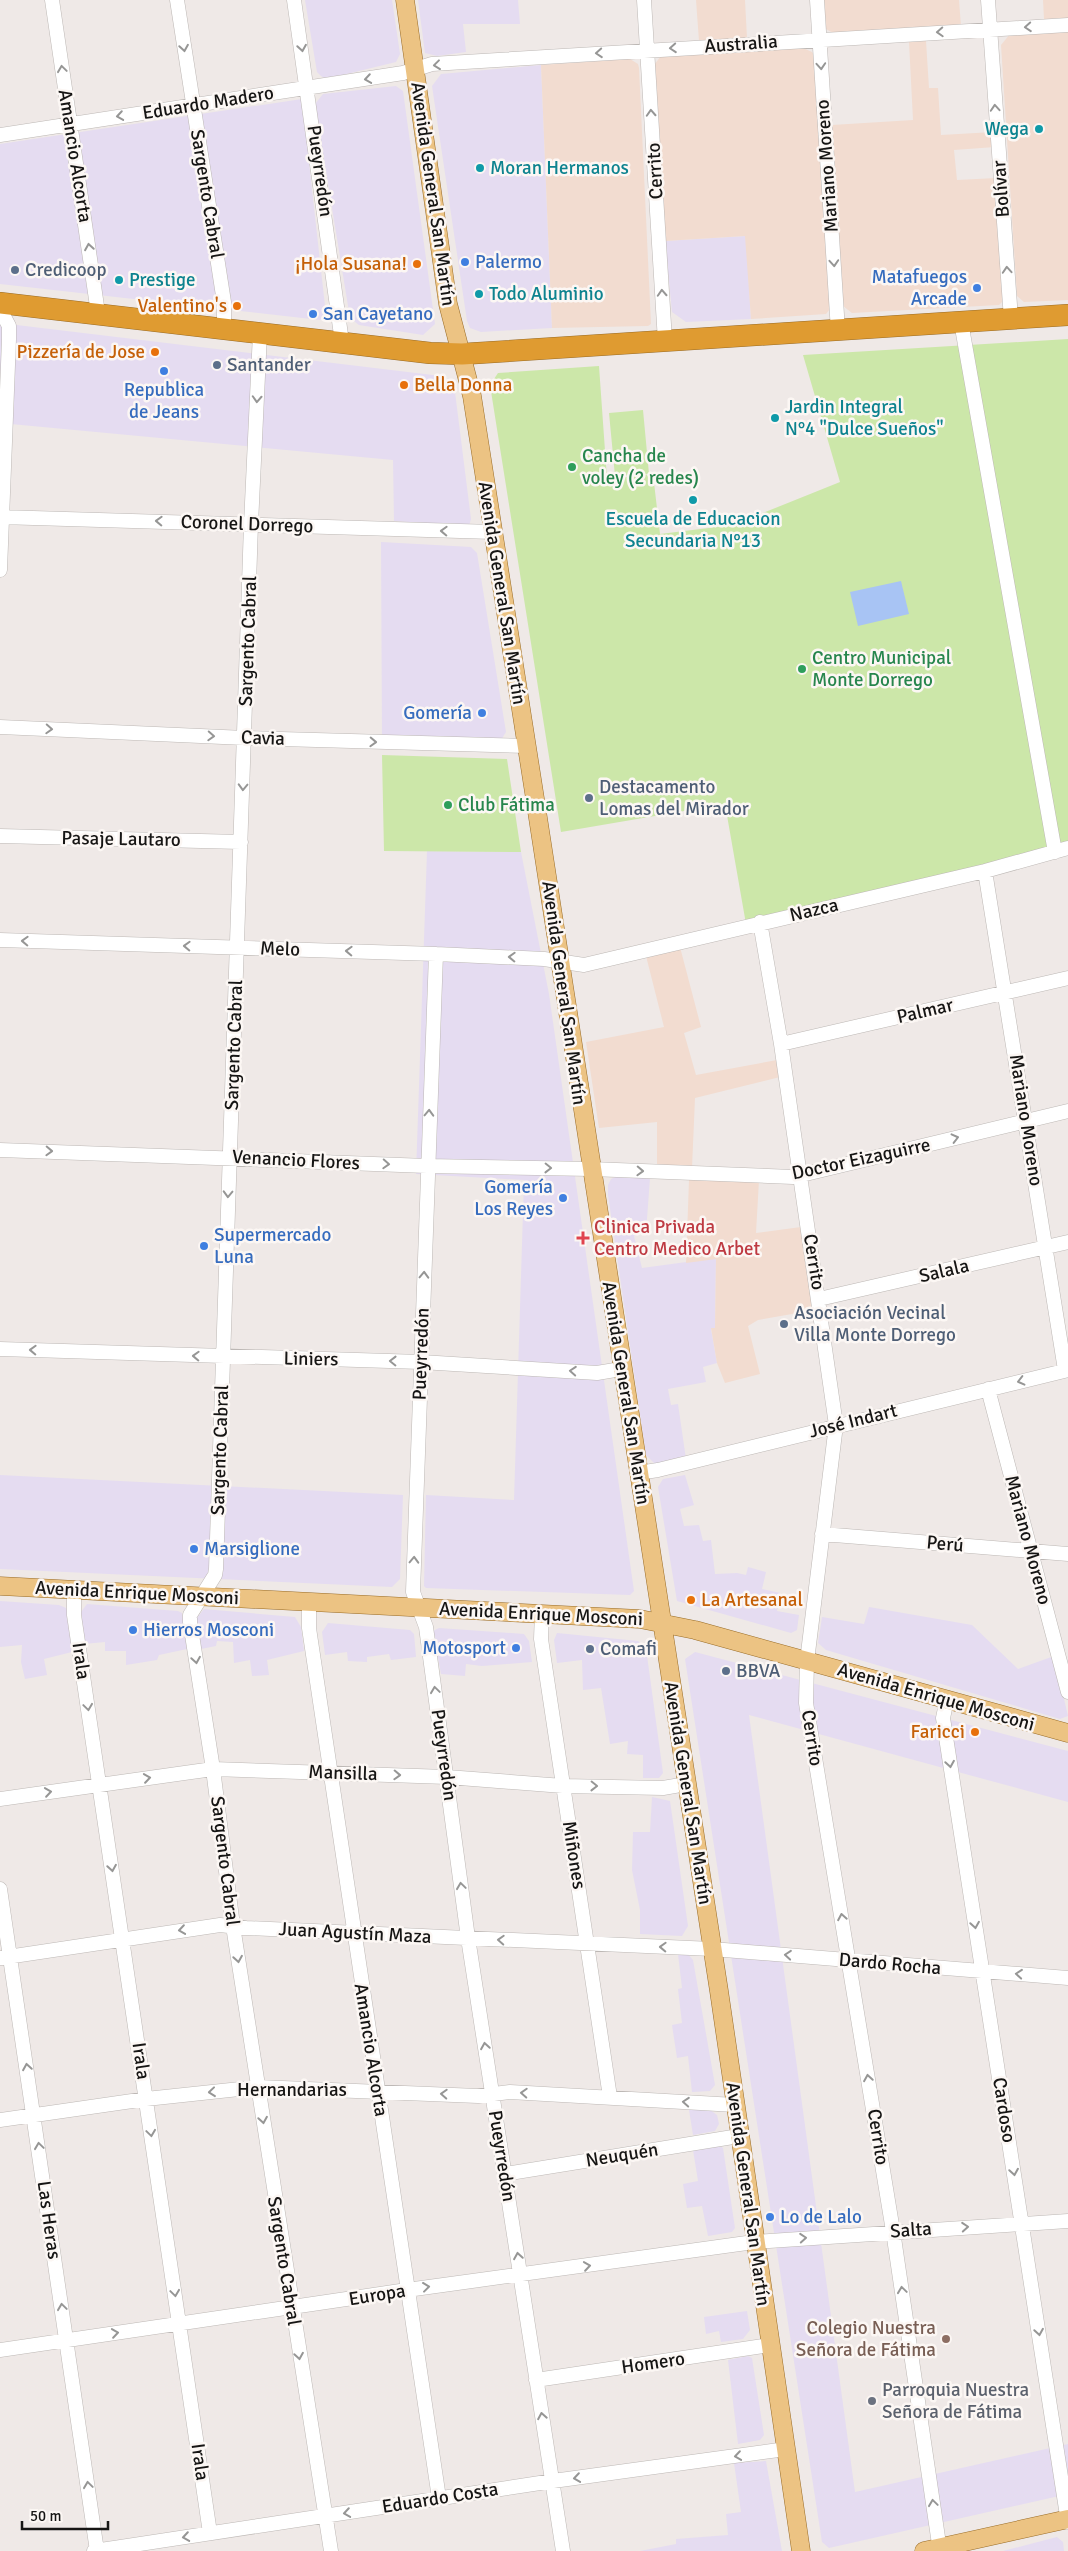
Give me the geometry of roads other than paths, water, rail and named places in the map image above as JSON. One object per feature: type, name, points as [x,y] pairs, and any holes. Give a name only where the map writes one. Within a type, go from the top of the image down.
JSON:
[{"type":"highway","points":[[0,304],[44,310],[98,313],[430,353],[462,354],[1068,315]]},
{"type":"main road","name":"Avenida General San Martín","points":[[405,0],[448,304],[472,396],[527,746],[621,1369],[712,1948],[800,2551]]},
{"type":"main road","name":"Avenida Enrique Mosconi","points":[[0,1586],[542,1613],[661,1622],[1068,1733]]},
{"type":"main road","points":[[935,2550],[1068,2520]]},
{"type":"street","name":"Amancio Alcorta","points":[[52,0],[98,313]]},
{"type":"street","name":"Sargento Cabral","points":[[177,0],[224,302],[224,329]]},
{"type":"street","name":"Pueyrredón","points":[[294,0],[308,88],[342,342]]},
{"type":"street","name":"Cerrito","points":[[644,0],[665,341]]},
{"type":"street","name":"Mariano Moreno","points":[[817,0],[838,331]]},
{"type":"street","name":"Bolívar","points":[[988,0],[1010,318]]},
{"type":"street","name":"Australia","points":[[415,69],[432,64],[819,38],[1068,25]]},
{"type":"street","name":"Eduardo Madero","points":[[0,135],[403,73],[415,69]]},
{"type":"street","points":[[0,310],[9,326],[10,339],[0,570]]},
{"type":"street","points":[[961,322],[1062,850]]},
{"type":"street","name":"Sargento Cabral","points":[[260,333],[251,524],[216,1569],[190,1615],[190,1622],[213,1770],[233,1926],[330,2551]]},
{"type":"street","name":"Coronel Dorrego","points":[[1,517],[493,532]]},
{"type":"street","name":"Cavia","points":[[0,727],[245,738],[527,746]]},
{"type":"street","name":"Pasaje Lautaro","points":[[0,836],[241,842]]},
{"type":"street","name":"Nazca","points":[[560,962],[584,965],[760,922],[984,871],[1062,850]]},
{"type":"street","name":"Mariano Moreno","points":[[984,871],[1066,1370]]},
{"type":"street","name":"Cerrito","points":[[760,922],[801,1176],[836,1425],[807,1661],[806,1704],[893,2231],[935,2550]]},
{"type":"street","name":"Melo","points":[[0,940],[436,954],[544,959],[560,962]]},
{"type":"street","name":"Pueyrredón","points":[[436,954],[412,1592],[426,1627],[468,1938],[564,2551]]},
{"type":"street","name":"Palmar","points":[[781,1044],[1068,978]]},
{"type":"street","name":"Doctor Eizaguirre","points":[[591,1169],[801,1176],[1068,1111]]},
{"type":"street","name":"Venancio Flores","points":[[0,1150],[229,1157],[427,1166],[591,1169]]},
{"type":"street","name":"Salala","points":[[819,1299],[1068,1242]]},
{"type":"street","name":"Liniers","points":[[0,1349],[421,1362],[597,1373],[621,1369]]},
{"type":"street","name":"José Indart","points":[[638,1473],[658,1470],[1066,1370]]},
{"type":"street","name":"Mariano Moreno","points":[[988,1389],[1068,1692]]},
{"type":"street","name":"Perú","points":[[822,1534],[1068,1554]]},
{"type":"street","name":"Irala","points":[[74,1590],[74,1615],[210,2533]]},
{"type":"street","name":"Amancio Alcorta","points":[[309,1602],[309,1628],[352,1932],[378,2091],[439,2498]]},
{"type":"street","name":"Miñones","points":[[542,1613],[541,1639],[610,2097]]},
{"type":"street","name":"Cardoso","points":[[947,1699],[942,1718],[1068,2520]]},
{"type":"street","name":"Mansilla","points":[[0,1799],[99,1784],[213,1770],[447,1777],[563,1786],[663,1788],[686,1784]]},
{"type":"street","name":"Las Heras","points":[[0,1889],[5,1957],[34,2115],[96,2551]]},
{"type":"street","name":"Juan Agustín Maza","points":[[5,1957],[220,1925],[588,1944],[712,1948]]},
{"type":"street","name":"Dardo Rocha","points":[[712,1948],[1068,1978]]},
{"type":"street","name":"Hernandarias","points":[[0,2120],[146,2099],[258,2086],[478,2096],[510,2092],[735,2105]]},
{"type":"street","name":"Neuquén","points":[[505,2174],[739,2136]]},
{"type":"street","name":"Salta","points":[[754,2242],[893,2231],[1068,2221]]},
{"type":"street","name":"Europa","points":[[0,2350],[407,2290],[754,2242]]},
{"type":"street","name":"Homero","points":[[536,2380],[770,2345]]},
{"type":"street","name":"Eduardo Costa","points":[[96,2551],[553,2481],[786,2449]]},
{"type":"water","points":[[901,581],[909,614],[858,626],[850,592]]},
{"type":"place","name":"Wega","points":[[1039,129]]},
{"type":"place","name":"Moran Hermanos","points":[[480,168]]},
{"type":"place","name":"Palermo","points":[[465,262]]},
{"type":"place","name":"¡Hola Susana!","points":[[417,264]]},
{"type":"place","name":"Credicoop","points":[[15,270]]},
{"type":"place","name":"Prestige","points":[[119,280]]},
{"type":"place","name":"Matafuegos Arcade","points":[[977,288]]},
{"type":"place","name":"Todo Aluminio","points":[[479,294]]},
{"type":"place","name":"Valentino's","points":[[237,306]]},
{"type":"place","name":"San Cayetano","points":[[313,314]]},
{"type":"place","name":"Pizzería de Jose","points":[[155,352]]},
{"type":"place","name":"Santander","points":[[217,365]]},
{"type":"place","name":"Republica de Jeans","points":[[164,371]]},
{"type":"place","name":"Bella Donna","points":[[404,385]]},
{"type":"place","name":"Jardin Integral N°4 \"Dulce Sueños\"","points":[[775,418]]},
{"type":"place","name":"Cancha de voley (2 redes)","points":[[572,467]]},
{"type":"place","name":"Escuela de Educacion Secundaria N°13","points":[[693,500]]},
{"type":"place","name":"Centro Municipal Monte Dorrego","points":[[802,669]]},
{"type":"place","name":"Gomería","points":[[482,713]]},
{"type":"place","name":"Destacamento Lomas del Mirador","points":[[589,798]]},
{"type":"place","name":"Club Fátima","points":[[448,805]]},
{"type":"place","name":"Gomería Los Reyes","points":[[563,1198]]},
{"type":"place","name":"Clinica Privada Centro Medico Arbet","points":[[583,1238]]},
{"type":"place","name":"Supermercado Luna","points":[[204,1246]]},
{"type":"place","name":"Asociación Vecinal Villa Monte Dorrego","points":[[784,1324]]},
{"type":"place","name":"Marsiglione","points":[[194,1549]]},
{"type":"place","name":"La Artesanal","points":[[691,1600]]},
{"type":"place","name":"Hierros Mosconi","points":[[133,1630]]},
{"type":"place","name":"Motosport","points":[[516,1648]]},
{"type":"place","name":"Comafi","points":[[590,1649]]},
{"type":"place","name":"BBVA","points":[[726,1671]]},
{"type":"place","name":"Faricci","points":[[975,1732]]},
{"type":"place","name":"Lo de Lalo","points":[[770,2217]]},
{"type":"place","name":"Colegio Nuestra Señora de Fátima","points":[[946,2339]]},
{"type":"place","name":"Parroquia Nuestra Señora de Fátima","points":[[872,2401]]}]
